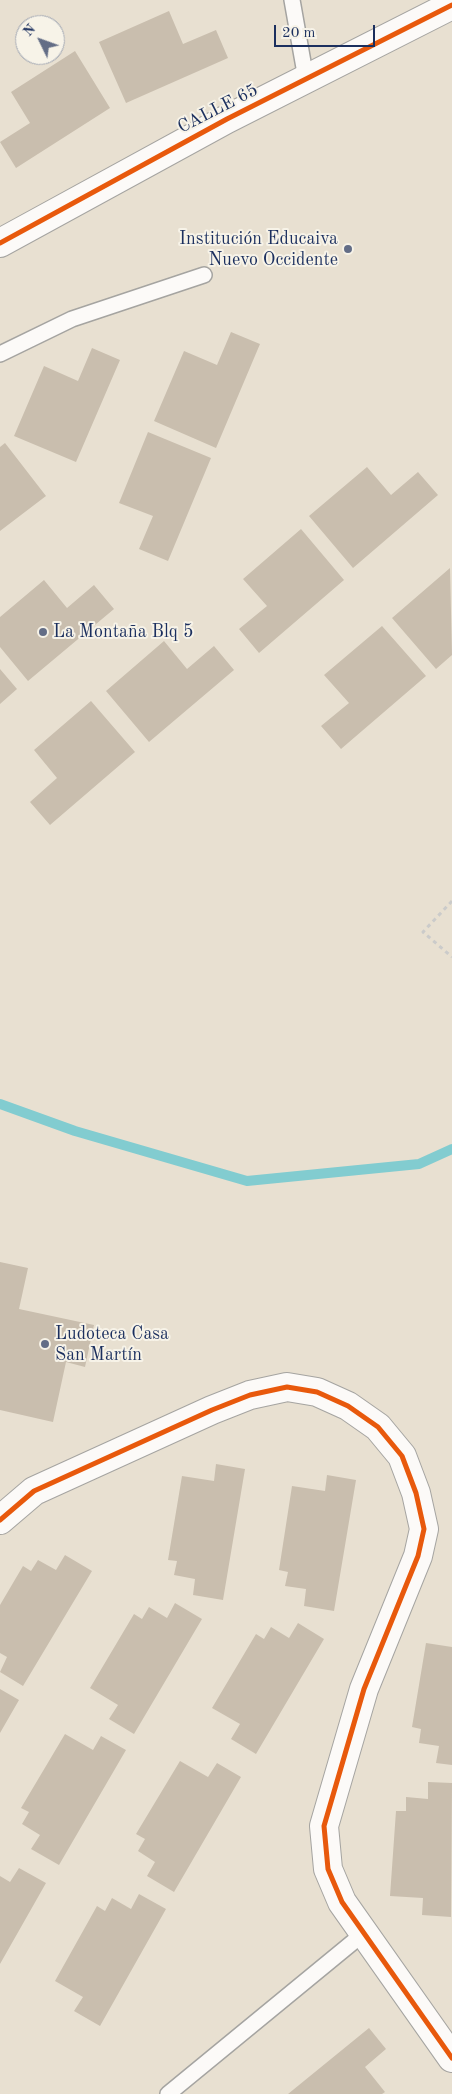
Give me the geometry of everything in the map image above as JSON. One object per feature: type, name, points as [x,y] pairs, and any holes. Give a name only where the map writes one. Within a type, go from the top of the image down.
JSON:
[{"type":"street","name":"CALLE 65","points":[[0,242],[218,123],[452,5]]},
{"type":"street","points":[[0,1520],[34,1491],[212,1410],[250,1395],[286,1387],[317,1392],[348,1406],[378,1427],[402,1456],[416,1493],[424,1529],[418,1556],[364,1689],[324,1826],[328,1869],[342,1902],[452,2058]]},
{"type":"lane","points":[[292,0],[306,79]]},
{"type":"lane","points":[[0,354],[72,318],[204,275]]},
{"type":"lane","points":[[168,2094],[364,1933]]},
{"type":"path","points":[[452,901],[423,932],[452,957]]},
{"type":"building","points":[[169,11],[183,44],[216,30],[228,58],[126,103],[99,42]]},
{"type":"building","points":[[75,51],[110,108],[16,168],[0,142],[30,123],[11,92],[53,65],[65,65],[65,57]]},
{"type":"building","points":[[231,332],[260,344],[216,448],[154,421],[184,351],[217,365]]},
{"type":"building","points":[[92,348],[120,360],[76,462],[14,436],[44,366],[78,381]]},
{"type":"building","points":[[148,432],[211,458],[168,561],[139,549],[153,516],[119,503]]},
{"type":"building","points":[[5,443],[46,496],[0,531],[0,447]]},
{"type":"building","points":[[367,467],[391,495],[418,472],[438,495],[353,568],[309,516]]},
{"type":"building","points":[[301,529],[344,580],[259,653],[239,629],[267,606],[243,579]]},
{"type":"building","points":[[450,568],[452,655],[436,669],[392,618]]},
{"type":"building","name":"La Montaña Blq 5","points":[[44,580],[67,608],[94,585],[114,609],[28,681],[0,647],[0,617]]},
{"type":"building","points":[[382,626],[426,676],[341,749],[321,726],[349,703],[324,675]]},
{"type":"building","points":[[164,641],[187,669],[214,646],[234,670],[149,742],[106,691]]},
{"type":"building","points":[[0,669],[17,689],[0,704]]},
{"type":"building","points":[[91,701],[135,752],[50,825],[30,802],[57,778],[34,750]]},
{"type":"building","name":"Ludoteca Casa San Martín","points":[[0,1262],[28,1268],[19,1309],[94,1325],[85,1367],[66,1362],[53,1422],[0,1410]]},
{"type":"building","points":[[216,1464],[245,1469],[223,1600],[193,1595],[195,1579],[174,1575],[177,1561],[168,1560],[182,1476],[214,1481]]},
{"type":"building","points":[[327,1475],[356,1480],[334,1611],[304,1606],[306,1589],[285,1586],[288,1572],[279,1570],[292,1486],[325,1491]]},
{"type":"building","points":[[65,1555],[92,1571],[23,1686],[0,1672],[7,1657],[0,1653],[0,1605],[23,1566],[31,1571],[38,1560],[56,1570]]},
{"type":"building","points":[[175,1603],[202,1619],[134,1734],[109,1719],[118,1705],[90,1688],[134,1614],[142,1619],[149,1607],[167,1618]]},
{"type":"building","points":[[298,1623],[324,1639],[256,1754],[231,1739],[240,1724],[212,1708],[256,1634],[264,1639],[271,1627],[289,1638]]},
{"type":"building","points":[[426,1643],[452,1647],[452,1765],[436,1763],[439,1746],[419,1743],[421,1729],[412,1727]]},
{"type":"building","points":[[0,1689],[19,1700],[0,1733]]},
{"type":"building","points":[[65,1734],[93,1750],[101,1736],[126,1750],[59,1865],[31,1849],[40,1835],[22,1824],[29,1812],[21,1808]]},
{"type":"building","points":[[180,1761],[208,1777],[217,1763],[241,1777],[174,1892],[147,1876],[155,1862],[138,1851],[145,1839],[136,1834]]},
{"type":"building","points":[[428,1782],[452,1783],[451,1917],[422,1915],[423,1898],[390,1896],[396,1811],[406,1811],[406,1797],[428,1799]]},
{"type":"building","points":[[19,1868],[46,1883],[0,1964],[0,1876],[10,1882]]},
{"type":"building","points":[[139,1894],[166,1909],[100,2026],[74,2011],[83,1997],[55,1981],[97,1906],[105,1911],[112,1898],[131,1909]]},
{"type":"building","points":[[369,2028],[386,2049],[365,2067],[385,2092],[382,2094],[288,2094]]},
{"type":"waterway","points":[[0,1104],[75,1131],[247,1181],[419,1164],[452,1149]]},
{"type":"cycle path","points":[[0,243],[227,119],[452,5]]},
{"type":"cycle path","points":[[0,1520],[34,1491],[212,1410],[250,1395],[287,1387],[317,1392],[348,1406],[378,1427],[402,1456],[416,1493],[424,1529],[418,1556],[364,1689],[324,1826],[328,1869],[342,1902],[452,2058]]},
{"type":"place","name":"Institución Educaiva Nuevo Occidente","points":[[348,249]]},
{"type":"place","name":"La Montaña Blq 5","points":[[43,632]]},
{"type":"place","name":"Ludoteca Casa San Martín","points":[[45,1344]]}]
